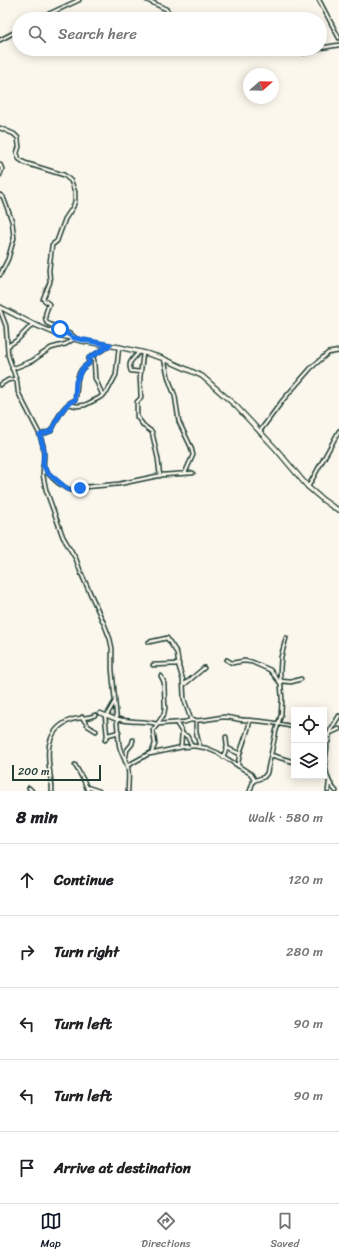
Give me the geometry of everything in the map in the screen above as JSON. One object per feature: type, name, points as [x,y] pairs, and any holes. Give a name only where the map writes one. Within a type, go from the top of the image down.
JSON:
[{"type":"street","points":[[53,12],[79,0]]},
{"type":"street","points":[[147,0],[166,9],[168,12]]},
{"type":"street","points":[[319,0],[325,12]]},
{"type":"street","points":[[327,15],[339,38]]},
{"type":"street","points":[[0,40],[12,34]]},
{"type":"street","points":[[327,47],[339,45]]},
{"type":"street","points":[[0,128],[14,134],[18,138],[19,146],[17,156],[21,161],[64,174],[73,184],[76,201],[74,207],[65,219],[57,241],[52,246],[49,270],[50,282],[43,299],[49,304],[45,313],[45,320],[47,323],[72,335],[74,338]]},
{"type":"street","points":[[0,164],[2,169],[0,175]]},
{"type":"street","points":[[0,195],[3,197],[12,222],[14,240],[8,259],[0,275]]},
{"type":"street","points":[[0,309],[59,335],[141,352],[164,359],[206,379],[236,406],[308,487],[323,500],[339,510]]},
{"type":"street","points":[[0,309],[6,326],[8,356],[16,379],[19,395],[40,435],[44,450],[43,481],[63,537],[76,559],[81,574],[110,639],[120,748],[127,766],[128,791]]},
{"type":"street","points":[[8,346],[19,338],[33,324]]},
{"type":"street","points":[[12,369],[32,361],[51,348],[66,344],[74,338]]},
{"type":"street","points":[[40,435],[51,431],[61,412],[75,400],[76,382],[82,369],[88,364],[89,358],[110,345]]},
{"type":"street","points":[[69,404],[80,406],[103,396],[107,392],[116,375],[119,347]]},
{"type":"street","points":[[260,432],[283,400],[311,368],[328,353],[339,351]]},
{"type":"street","points":[[141,352],[141,398],[137,402],[136,416],[142,425],[152,430],[160,476]]},
{"type":"street","points":[[140,372],[131,371],[130,362],[141,352]]},
{"type":"street","points":[[92,356],[94,360],[95,378],[103,396]]},
{"type":"street","points":[[164,359],[175,396],[179,422],[191,447],[193,455],[185,473]]},
{"type":"street","points":[[0,385],[8,380],[16,379]]},
{"type":"street","points":[[308,487],[339,431]]},
{"type":"street","points":[[43,465],[47,472],[64,487],[70,490],[119,484],[160,476],[193,473]]},
{"type":"street","points":[[149,642],[167,638],[177,653],[178,664],[182,677],[184,699],[190,720]]},
{"type":"street","points":[[253,781],[266,776],[279,723],[282,705],[281,658],[286,638]]},
{"type":"street","points":[[227,660],[232,662],[252,662],[270,670],[281,683]]},
{"type":"street","points":[[153,665],[178,664]]},
{"type":"street","points":[[183,688],[185,684],[204,668]]},
{"type":"street","points":[[149,754],[152,752],[155,744],[153,730],[164,714],[165,708],[164,682],[161,676]]},
{"type":"street","points":[[182,677],[185,684]]},
{"type":"street","points":[[281,683],[301,679]]},
{"type":"street","points":[[105,740],[107,736],[106,715],[115,701]]},
{"type":"street","points":[[100,713],[118,720],[158,724],[224,717],[279,723],[291,726]]},
{"type":"street","points":[[52,791],[48,750],[53,734],[63,724],[72,719],[95,715]]},
{"type":"street","points":[[327,745],[329,734],[339,716]]},
{"type":"street","points":[[82,717],[88,726],[96,731]]},
{"type":"street","points":[[238,766],[250,720]]},
{"type":"street","points":[[196,721],[196,732],[200,747]]},
{"type":"street","points":[[177,723],[182,734],[181,747]]},
{"type":"street","points":[[329,734],[339,729]]},
{"type":"street","points":[[107,736],[119,732]]},
{"type":"street","points":[[182,734],[187,736],[192,746]]},
{"type":"street","points":[[223,756],[227,748],[226,737]]},
{"type":"street","points":[[125,761],[127,750],[132,744],[133,740]]},
{"type":"street","points":[[127,766],[149,754],[181,747],[192,746],[206,748],[223,756],[251,774],[253,781],[250,791]]},
{"type":"street","points":[[227,748],[240,754]]},
{"type":"street","points":[[271,755],[291,761]]},
{"type":"street","points":[[75,765],[88,791]]},
{"type":"street","points":[[327,774],[329,782],[328,791]]},
{"type":"street","points":[[329,782],[336,791]]},
{"type":"street","points":[[86,787],[99,791]]},
{"type":"street","points":[[29,788],[32,791]]},
{"type":"route","points":[[60,329],[82,341],[110,345],[107,348],[93,354],[89,358],[89,363],[82,369],[76,382],[75,400],[71,401],[61,412],[51,431],[40,435],[44,450],[43,465],[47,472],[67,489],[73,490],[80,488]]}]
